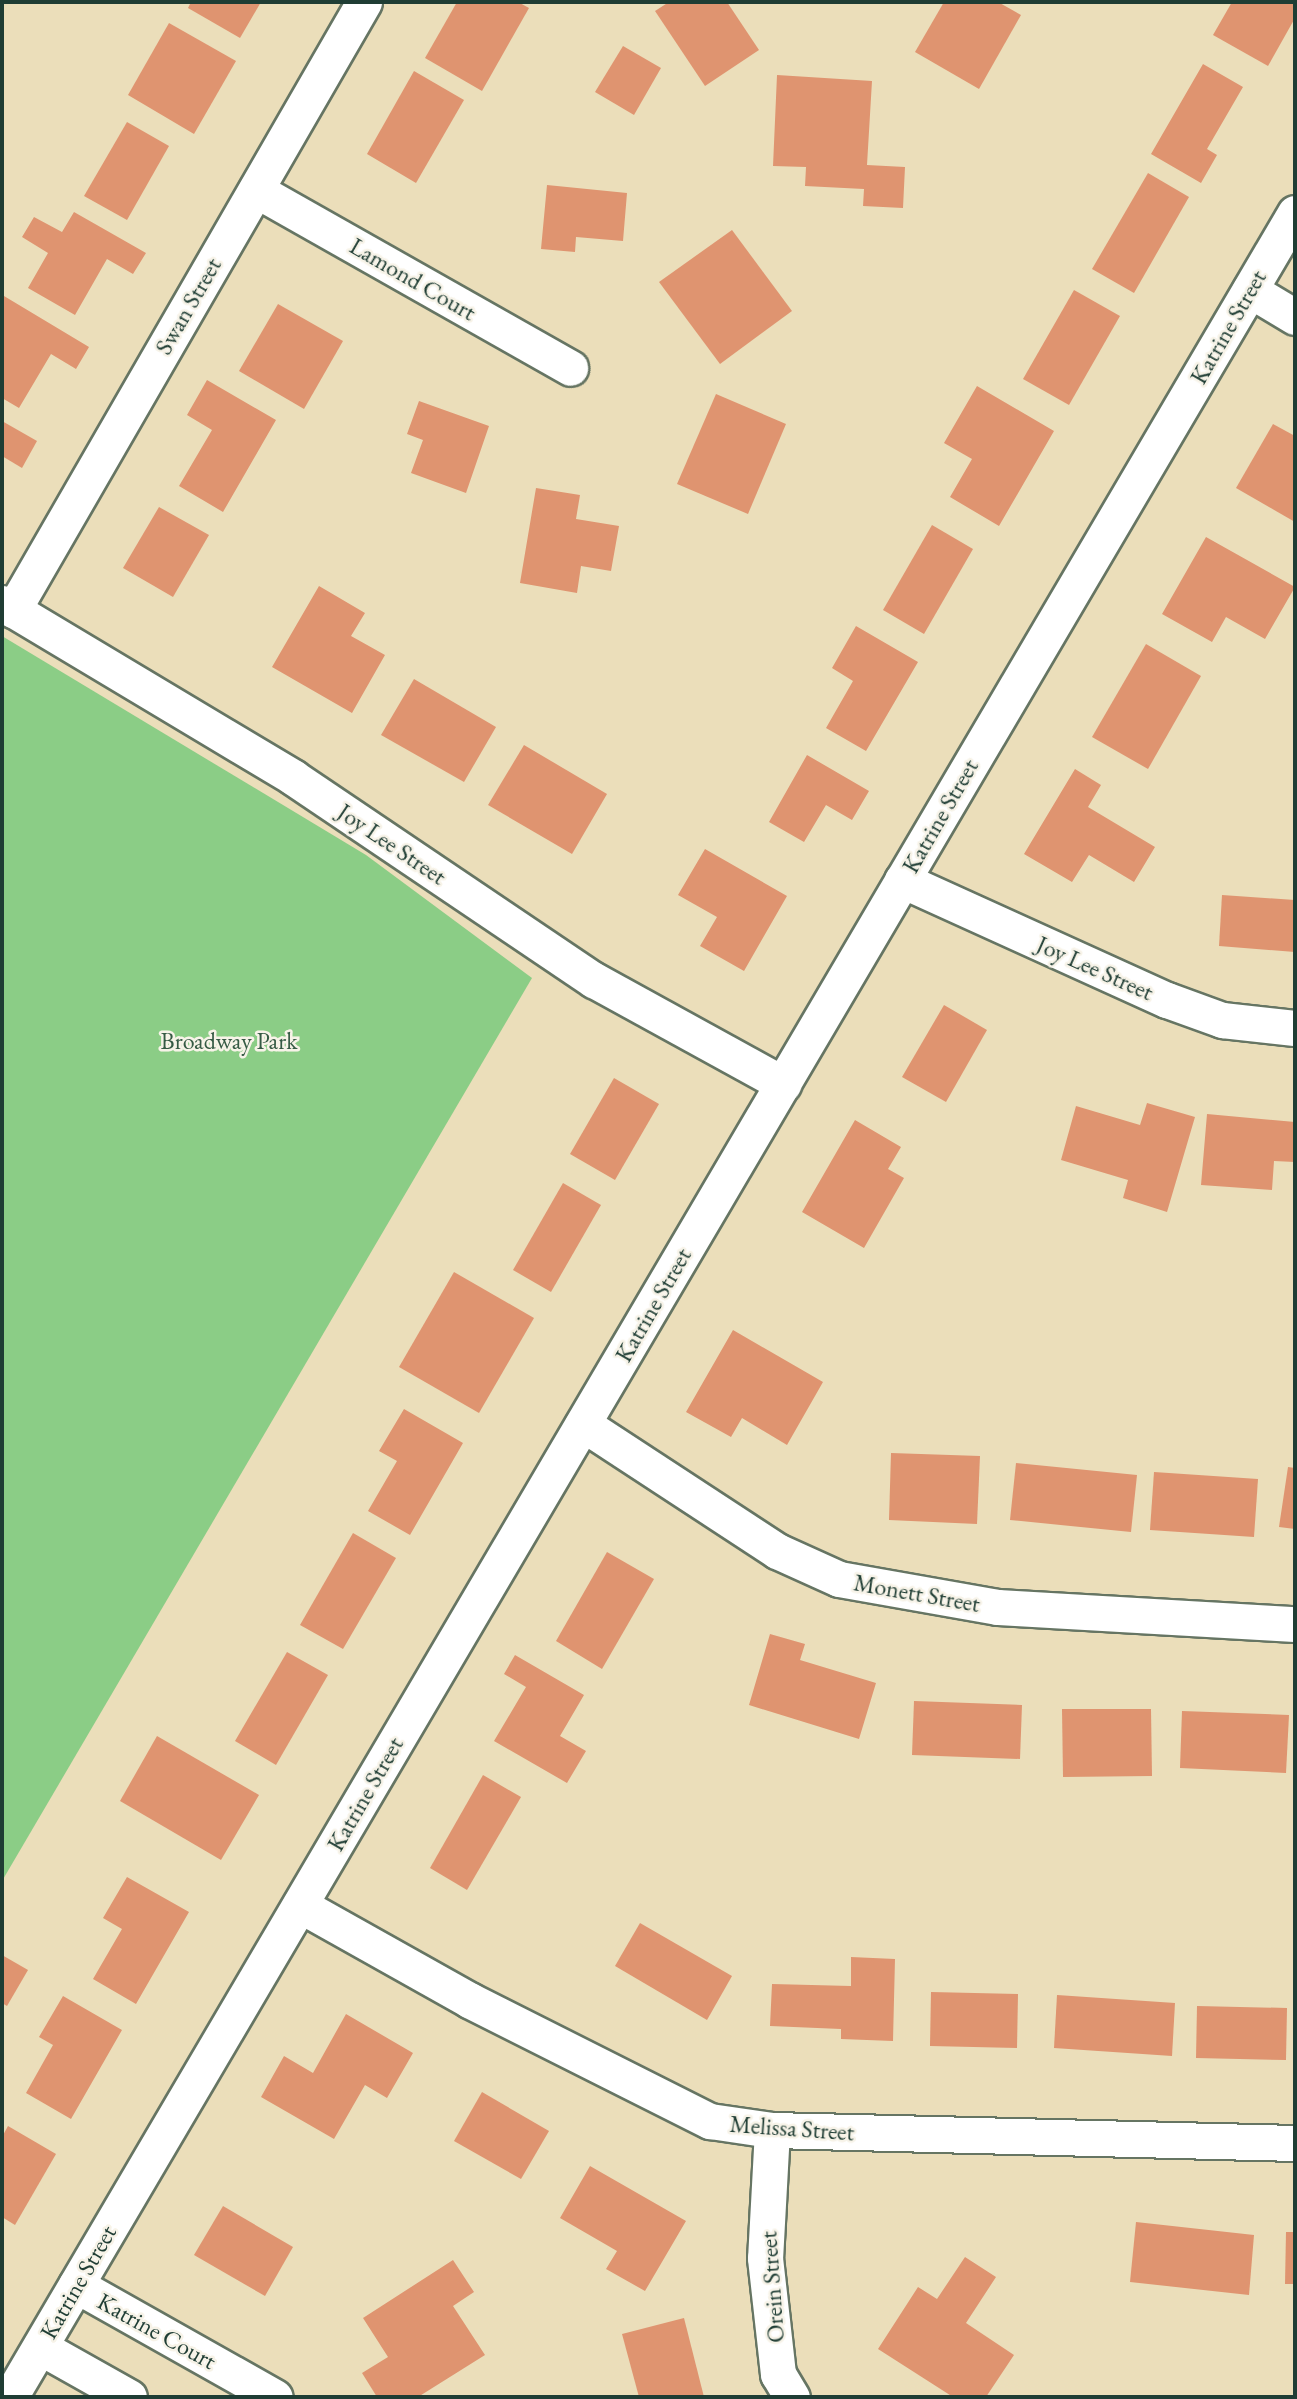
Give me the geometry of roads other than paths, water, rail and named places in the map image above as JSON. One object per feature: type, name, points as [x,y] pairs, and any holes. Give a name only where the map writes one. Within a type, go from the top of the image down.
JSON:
[{"type":"street","name":"Swan Street","points":[[7,606],[256,190],[364,2]]},
{"type":"street","name":"Lamond Court","points":[[256,190],[570,368]]},
{"type":"street","name":"Katrine Street","points":[[10,2397],[1295,213]]},
{"type":"street","points":[[1250,290],[1295,317]]},
{"type":"street","name":"Joy Lee Street","points":[[7,606],[294,778],[594,980],[783,1084]]},
{"type":"street","name":"Joy Lee Street","points":[[902,880],[1167,1000],[1222,1020],[1295,1028]]},
{"type":"street","name":"Monett Street","points":[[583,1424],[777,1551],[839,1579],[998,1607],[1295,1625]]},
{"type":"street","name":"Melissa Street","points":[[300,1905],[468,2000],[710,2121],[772,2130],[1295,2143]]},
{"type":"street","name":"Orein Street","points":[[772,2130],[765,2258],[778,2374],[792,2397]]},
{"type":"street","name":"Katrine Court","points":[[76,2286],[275,2397]]},
{"type":"street","points":[[40,2347],[129,2397]]},
{"type":"park label","name":"Broadway Park","points":[[229,1041]]}]
